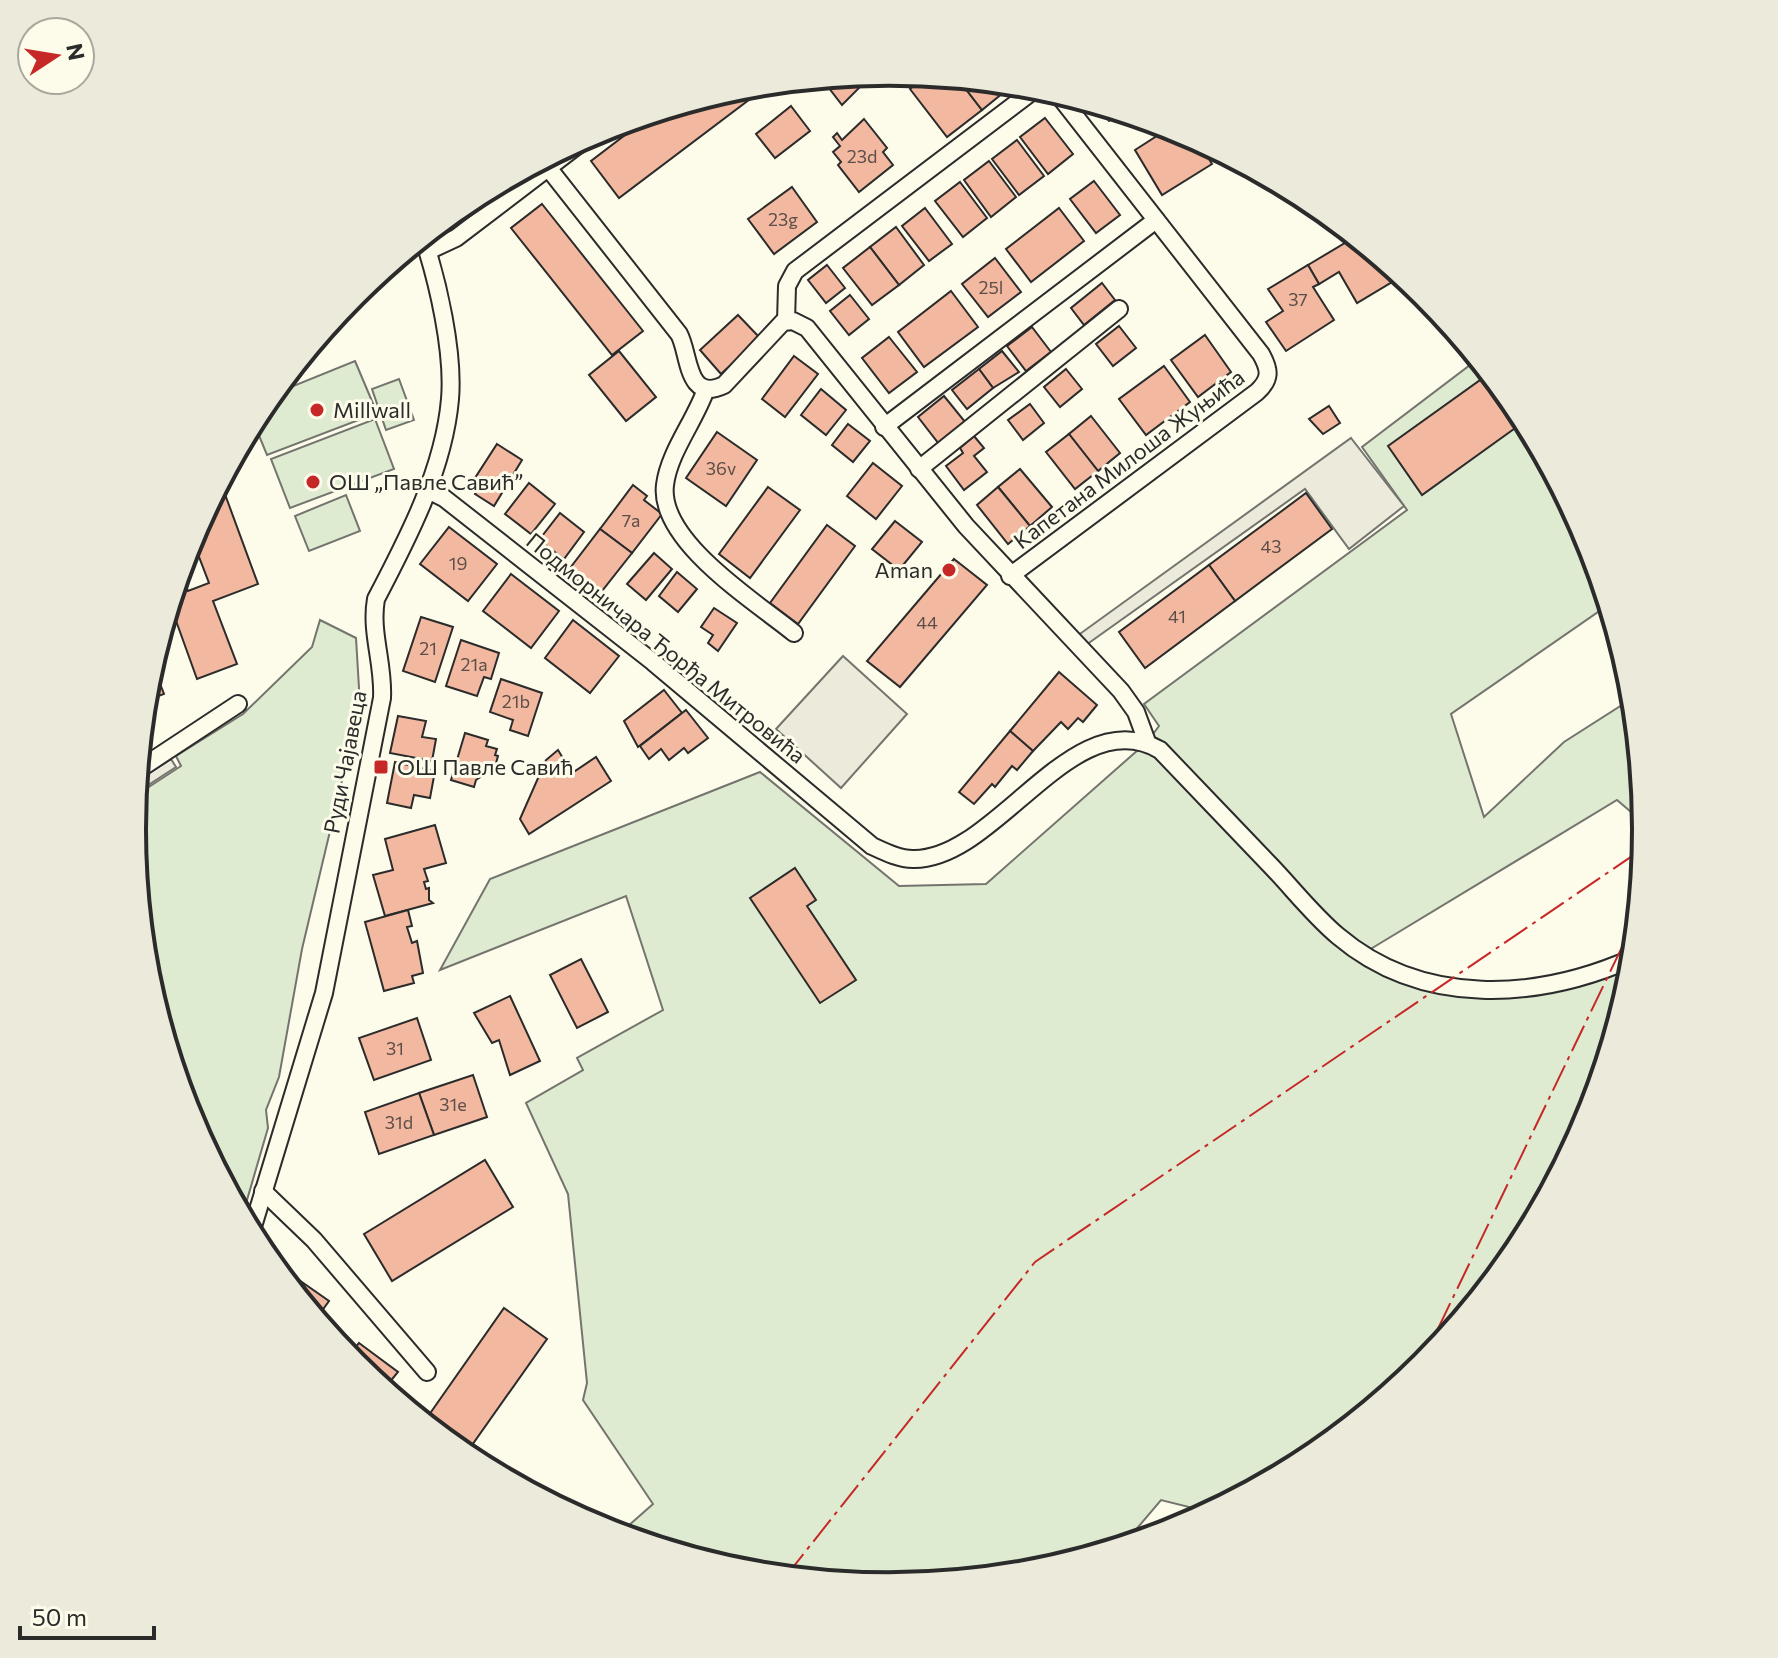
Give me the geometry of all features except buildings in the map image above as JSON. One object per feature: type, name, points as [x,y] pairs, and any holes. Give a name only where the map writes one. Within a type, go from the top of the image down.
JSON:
[{"type":"street","points":[[706,389],[724,385],[786,321],[787,286],[795,271],[1023,98]]},
{"type":"street","name":"Капетана Милоша Жуњића","points":[[1010,576],[1267,384],[1269,373],[1261,354],[1069,108]]},
{"type":"street","points":[[550,169],[679,334],[689,372],[706,389]]},
{"type":"street","name":"Руди Чајавеца","points":[[434,242],[456,238],[522,184]]},
{"type":"street","points":[[884,427],[1156,220]]},
{"type":"street","name":"Руди Чајавеца","points":[[256,1216],[324,993],[380,708],[383,680],[374,625],[376,599],[428,490],[451,394],[447,354],[427,248]]},
{"type":"street","points":[[919,469],[1119,309]]},
{"type":"street","name":"Капетана Милоша Жуњића","points":[[786,321],[807,328],[884,427],[1010,576],[1121,691],[1136,712],[1147,742]]},
{"type":"street","points":[[706,389],[667,480],[671,517],[685,541],[703,558],[794,633]]},
{"type":"street","name":"Подморничара Ђорђа Митровића","points":[[428,490],[444,498],[629,643],[872,846],[906,858],[945,852],[1078,755],[1101,746],[1147,742]]},
{"type":"street","points":[[149,762],[238,704]]},
{"type":"street","points":[[1147,742],[1160,750],[1338,936],[1404,974],[1443,987],[1495,991],[1559,983],[1620,962]]},
{"type":"street","points":[[263,1191],[314,1240],[427,1372]]},
{"type":"green space","name":"Millwall","points":[[355,361],[377,413],[267,455],[259,436],[293,386]]},
{"type":"green space","points":[[1469,366],[1507,416],[1532,458],[1555,500],[1593,590],[1599,611],[1451,714],[1484,817],[1564,742],[1622,705],[1631,812],[1617,800],[1364,953],[1442,987],[1495,991],[1620,961],[1607,1021],[1575,1113],[1555,1158],[1507,1242],[1448,1319],[1379,1388],[1341,1418],[1302,1447],[1218,1495],[1190,1507],[1161,1500],[1136,1530],[1128,1533],[1034,1558],[986,1566],[889,1572],[792,1566],[744,1558],[697,1547],[629,1525],[653,1504],[583,1400],[587,1383],[568,1194],[526,1103],[583,1070],[577,1058],[663,1010],[626,896],[440,970],[490,879],[760,772],[899,886],[986,884],[1147,742],[1159,726],[1144,704],[1407,510],[1362,447]]},
{"type":"green space","points":[[399,379],[414,420],[386,430],[372,389]]},
{"type":"green space","points":[[375,419],[394,469],[290,508],[271,459]]},
{"type":"green space","points":[[346,495],[360,531],[309,551],[295,516]]},
{"type":"green space","points":[[320,620],[356,638],[360,705],[302,949],[279,1077],[266,1110],[268,1128],[247,1201],[203,1113],[171,1021],[152,926],[146,829],[148,788],[181,766],[176,756],[243,714],[312,647]]},
{"type":"shaded area","points":[[1351,438],[1404,506],[1349,549],[1305,489],[1086,645],[1077,636]]},
{"type":"shaded area","points":[[843,656],[907,714],[841,788],[776,729]]},
{"type":"shaded area","points":[[171,759],[176,767],[148,785],[149,774]]},
{"type":"power","points":[[794,1566],[1035,1262],[1631,857]]},
{"type":"power","points":[[1437,1330],[1623,946]]},
{"type":"place","name":"Millwall","points":[[317,410]]},
{"type":"place","name":"ОШ „Павле Савић”","points":[[313,482]]},
{"type":"place","name":"Aman","points":[[949,570]]},
{"type":"place","name":"ОШ Павле Савић","points":[[381,767]]}]
